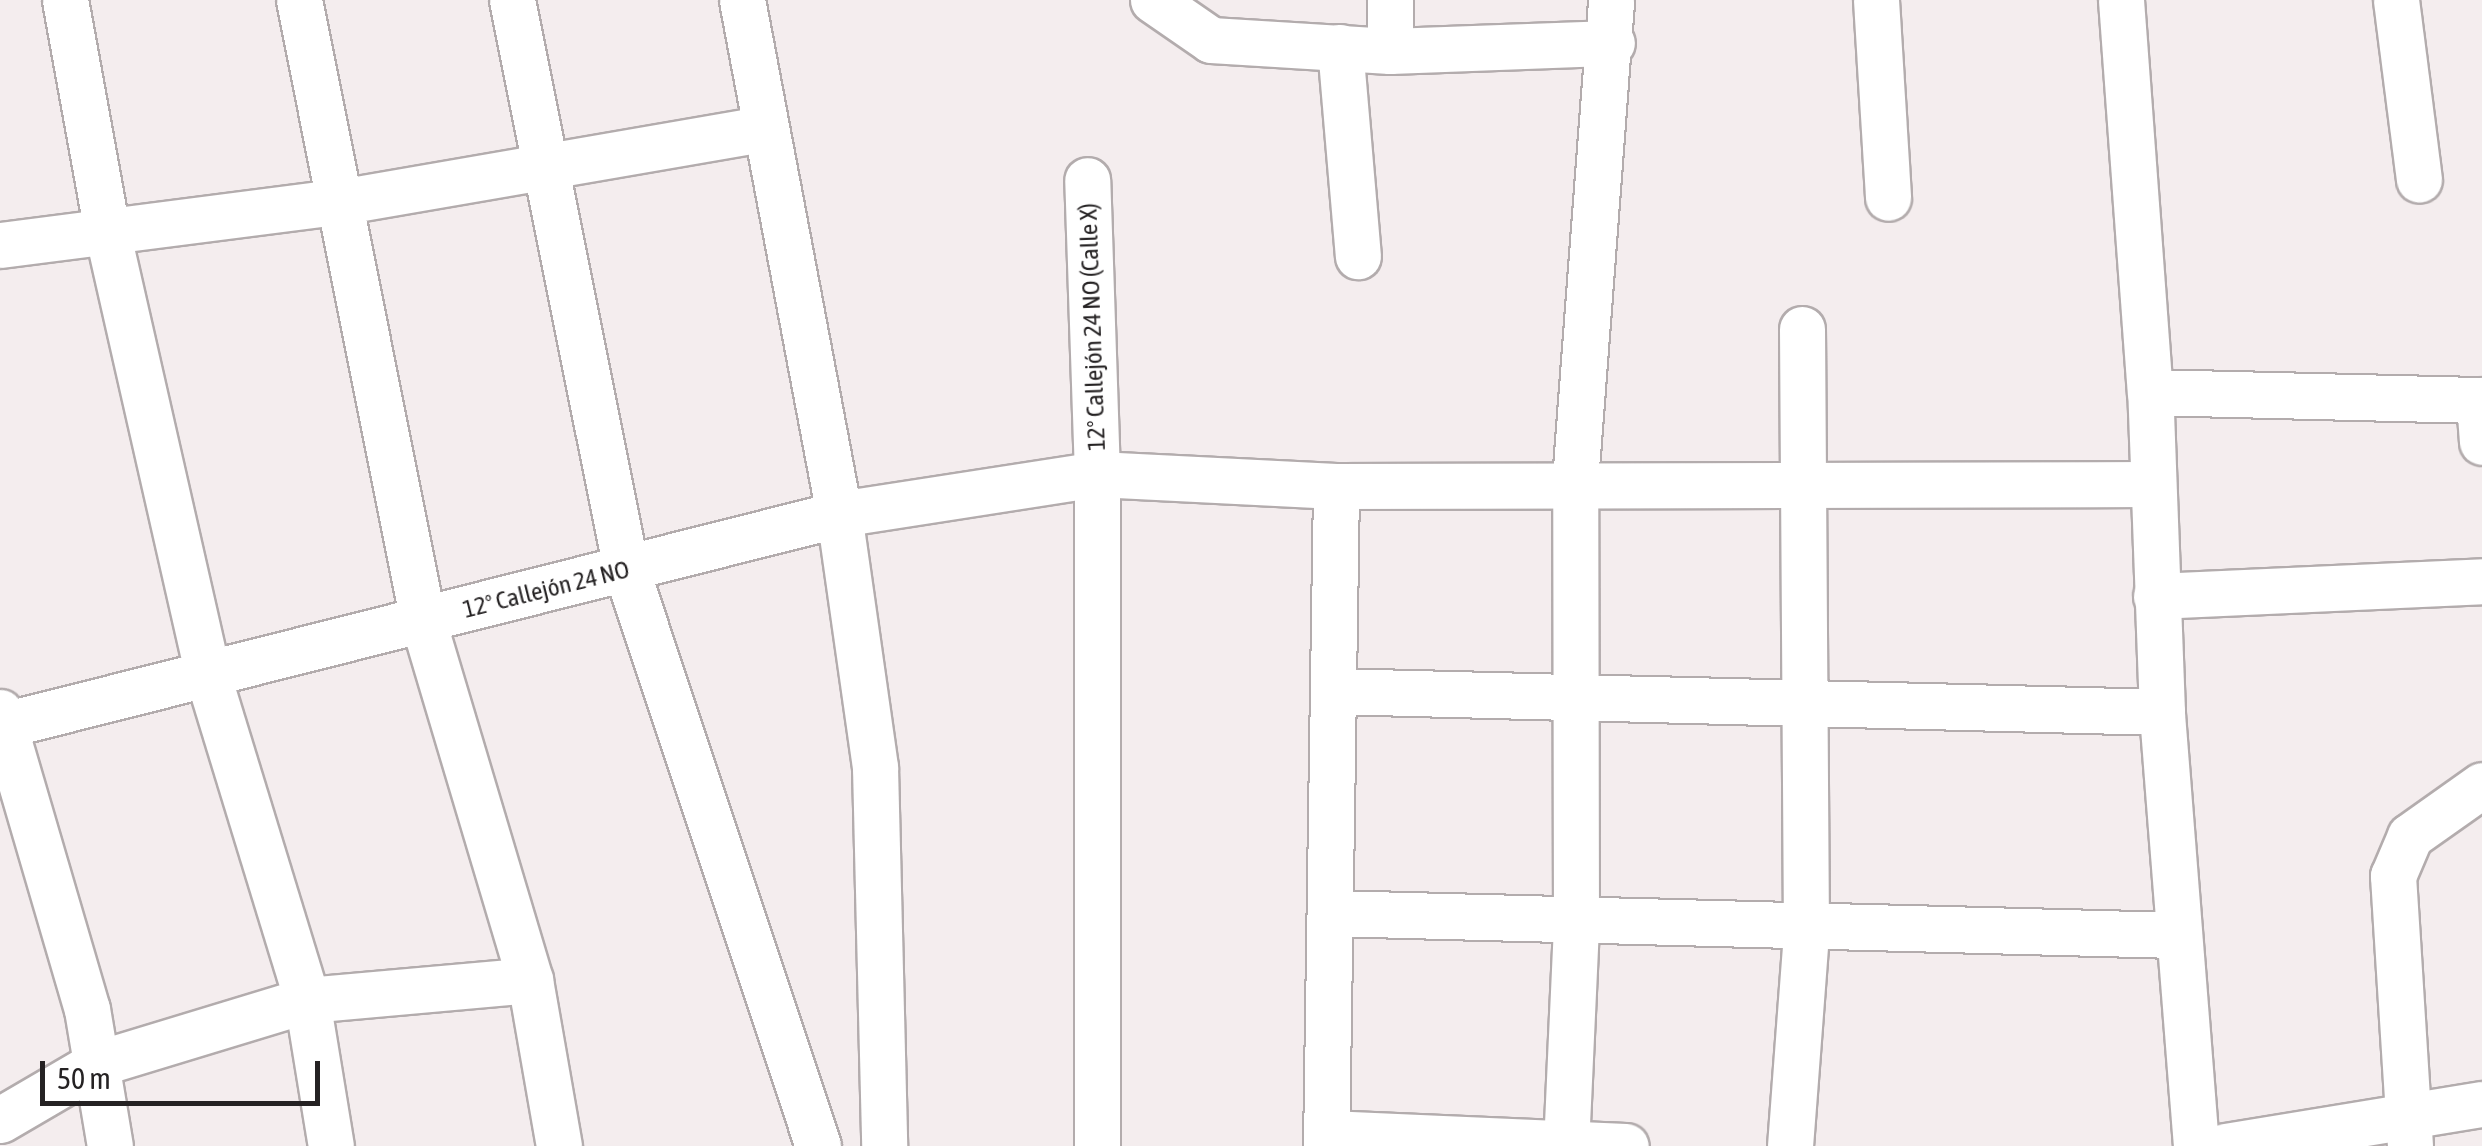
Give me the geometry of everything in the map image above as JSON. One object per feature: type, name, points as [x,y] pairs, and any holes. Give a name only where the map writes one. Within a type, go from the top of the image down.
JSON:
[{"type":"street","points":[[65,0],[106,232],[208,676],[307,1000],[331,1146]]},
{"type":"street","points":[[299,0],[344,201],[423,621],[530,980],[559,1146]]},
{"type":"street","points":[[512,0],[626,569],[818,1146]]},
{"type":"street","points":[[742,0],[840,514],[875,767],[884,1146]]},
{"type":"street","points":[[1153,0],[1210,20],[1340,47],[1390,50],[1612,21],[1575,481],[1576,925],[1566,1143]]},
{"type":"street","points":[[1390,0],[1390,50]]},
{"type":"street","points":[[1876,0],[1888,198]]},
{"type":"street","points":[[2121,0],[2150,392],[2150,484],[2162,712],[2196,1146]]},
{"type":"street","points":[[2396,0],[2419,180]]},
{"type":"street","points":[[1340,47],[1358,256]]},
{"type":"street","points":[[0,245],[344,201],[766,128]]},
{"type":"street","name":"12° Callejón 24 NO (Calle X)","points":[[1087,180],[1097,474],[1097,1146]]},
{"type":"street","points":[[1790,1146],[1806,932],[1802,329]]},
{"type":"street","points":[[2150,392],[2481,414]]},
{"type":"street","name":"12° Callejón 24 NO","points":[[1,721],[208,676],[840,514],[1097,474],[1336,486],[1575,481],[2150,484]]},
{"type":"street","points":[[1336,486],[1326,1140],[1626,1146]]},
{"type":"street","points":[[2156,596],[2482,582]]},
{"type":"street","points":[[1333,692],[1573,694],[1805,706],[2162,712]]},
{"type":"street","points":[[1,721],[96,1064],[110,1146]]},
{"type":"street","points":[[2408,1133],[2393,876],[2410,836],[2482,785]]},
{"type":"street","points":[[1330,912],[1806,932],[2177,935]]},
{"type":"street","points":[[0,1120],[96,1064],[307,1000],[530,980]]},
{"type":"street","points":[[2226,1146],[2408,1133],[2482,1104]]}]
